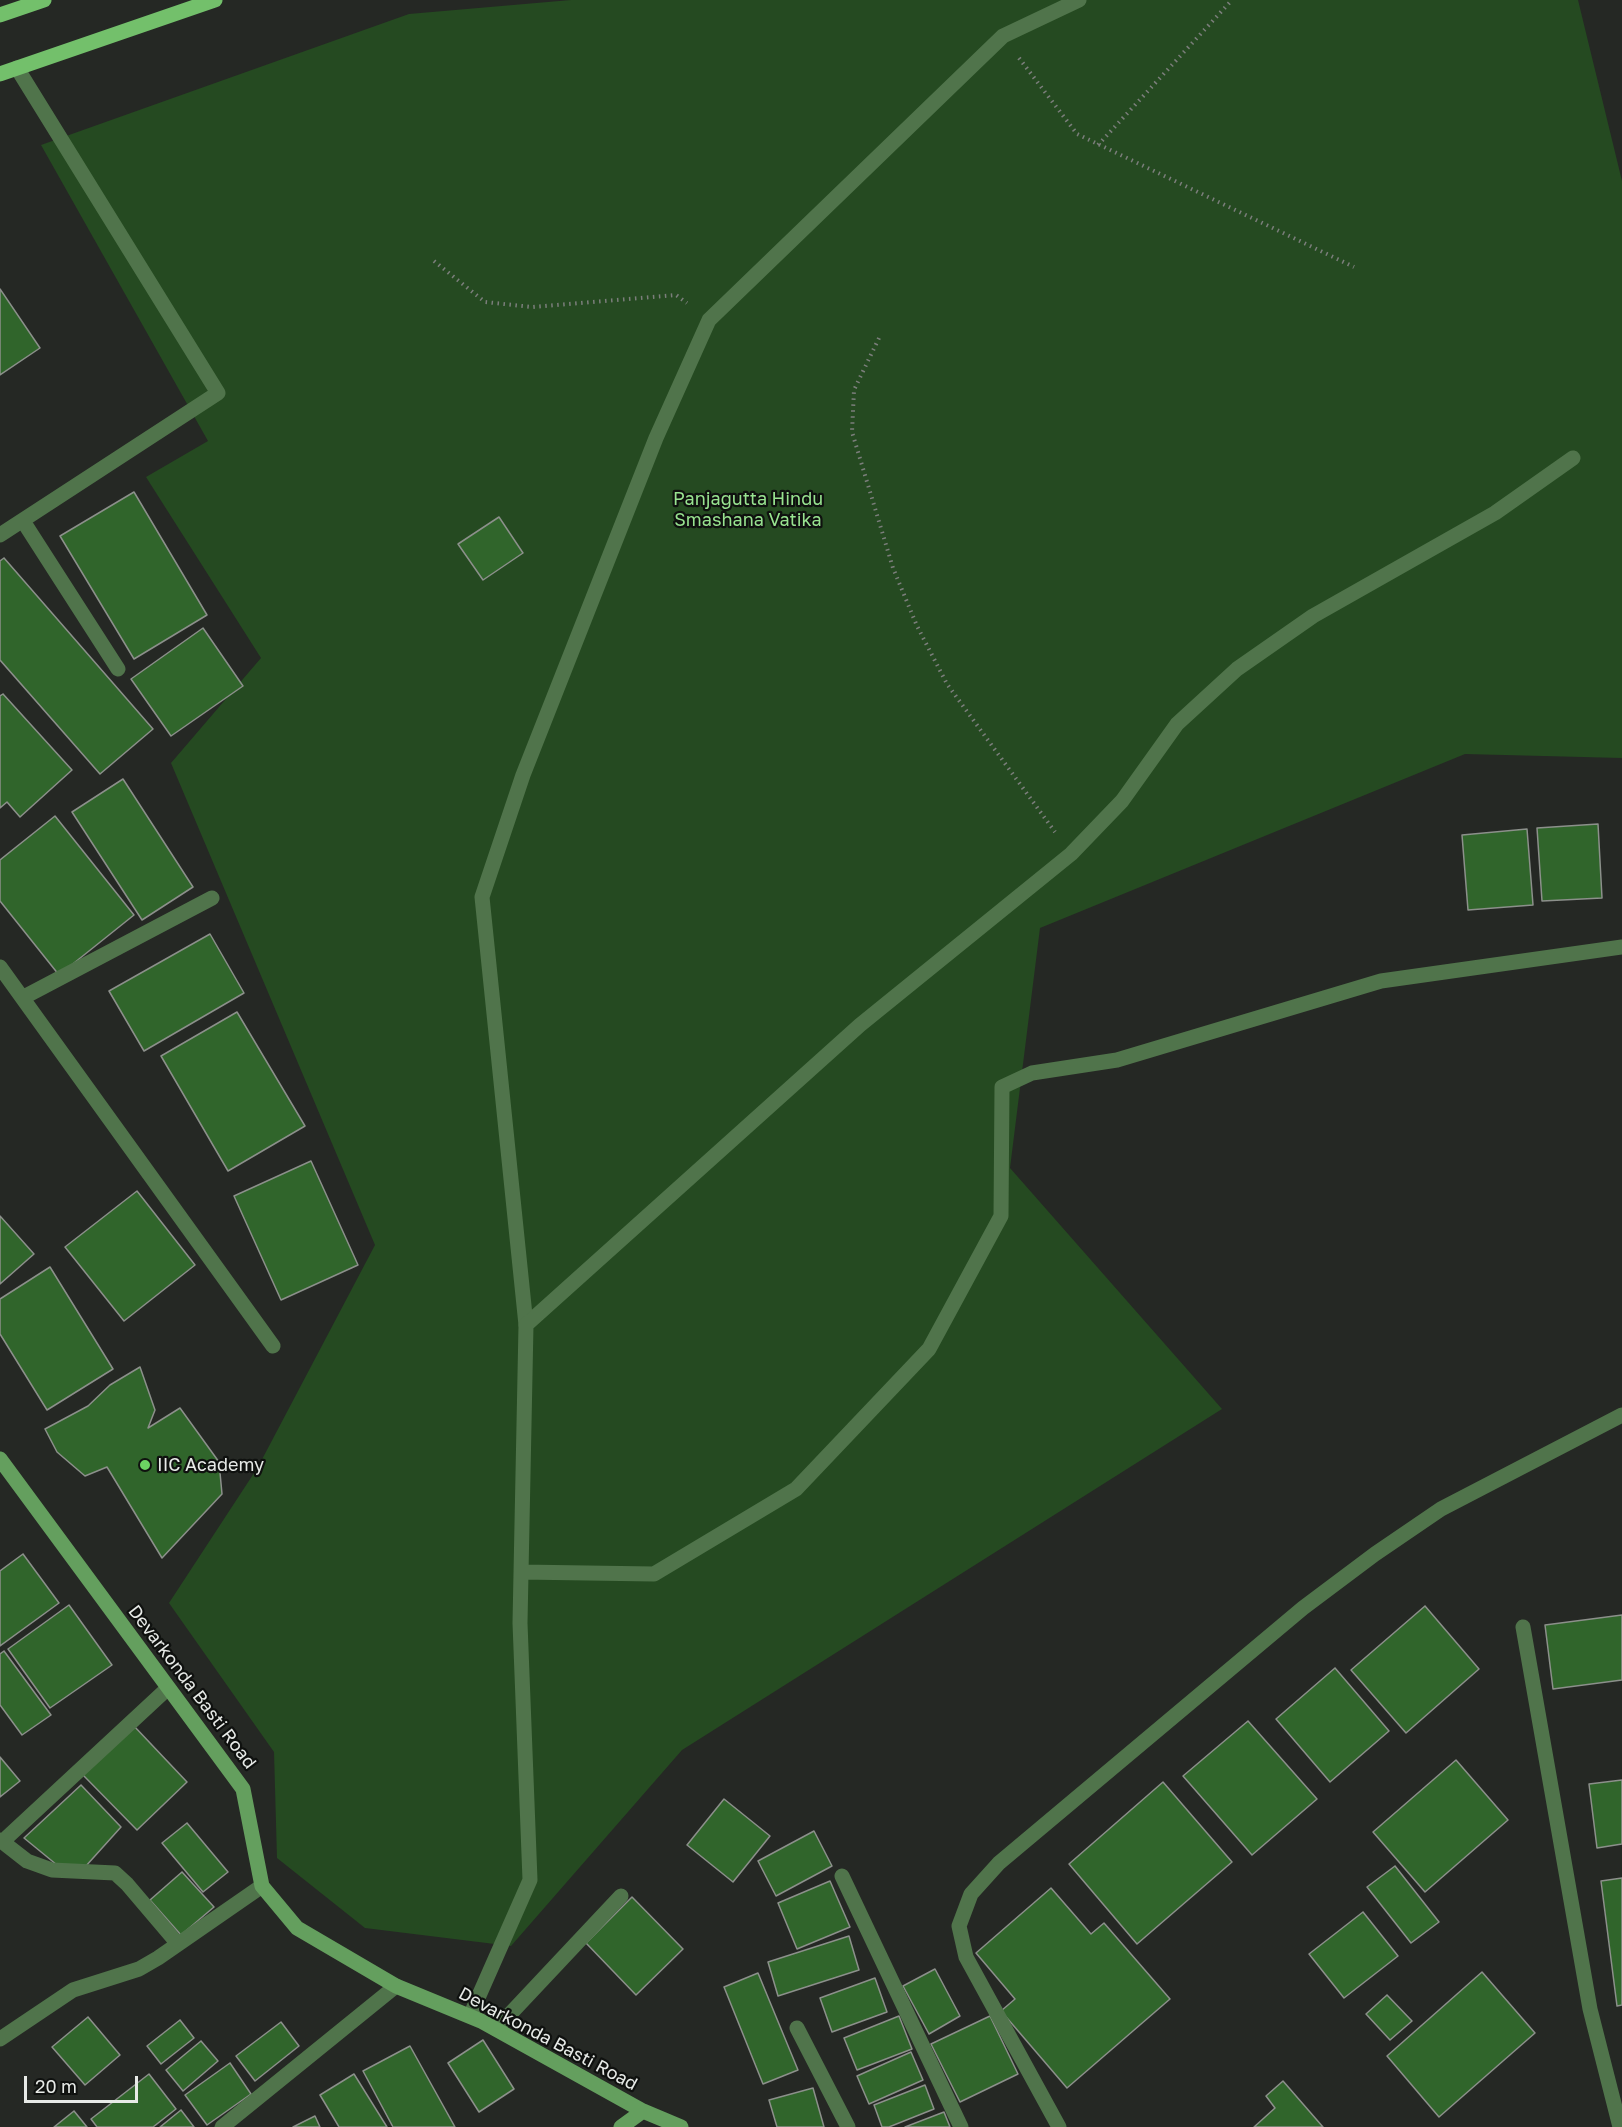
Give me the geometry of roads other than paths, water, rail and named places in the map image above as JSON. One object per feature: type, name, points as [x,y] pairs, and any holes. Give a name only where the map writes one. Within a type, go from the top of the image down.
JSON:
[{"type":"main road","points":[[0,15],[44,0]]},
{"type":"main road","points":[[0,74],[214,0]]},
{"type":"street","points":[[470,2016],[530,1880],[520,1623],[526,1325],[482,897],[523,775],[594,601],[656,438],[709,320],[1003,36],[1079,0]]},
{"type":"street","points":[[0,535],[218,393],[17,68]]},
{"type":"street","points":[[526,1325],[860,1026],[1071,854],[1122,801],[1177,724],[1237,669],[1313,616],[1495,513],[1574,458]]},
{"type":"street","points":[[23,521],[118,669]]},
{"type":"street","points":[[24,998],[212,898]]},
{"type":"street","points":[[521,1572],[654,1574],[796,1489],[929,1349],[1001,1216],[1002,1087],[1032,1073],[1117,1060],[1381,981],[1622,947]]},
{"type":"street","points":[[0,968],[24,998],[273,1346]]},
{"type":"street","points":[[1059,2127],[966,1957],[959,1926],[971,1894],[999,1863],[1303,1608],[1375,1554],[1441,1509],[1622,1415]]},
{"type":"street","name":"Devarkonda Basti Road","points":[[0,1459],[243,1789],[262,1886],[297,1928],[396,1986],[470,2016],[643,2111],[681,2127]]},
{"type":"street","points":[[1524,1627],[1590,2009],[1620,2127]]},
{"type":"street","points":[[168,1688],[1,1841],[27,1860],[52,1870],[115,1873],[178,1944]]},
{"type":"street","points":[[842,1876],[961,2127]]},
{"type":"street","points":[[0,2039],[74,1990],[139,1969],[262,1886]]},
{"type":"street","points":[[496,2029],[621,1896]]},
{"type":"street","points":[[222,2127],[396,1986]]},
{"type":"street","points":[[797,2028],[848,2127]]},
{"type":"street","points":[[621,2127],[643,2111]]},
{"type":"place","name":"IIC Academy","points":[[145,1465]]},
{"type":"park label","name":"Panjagutta Hindu Smashana Vatika","points":[[748,509]]}]
